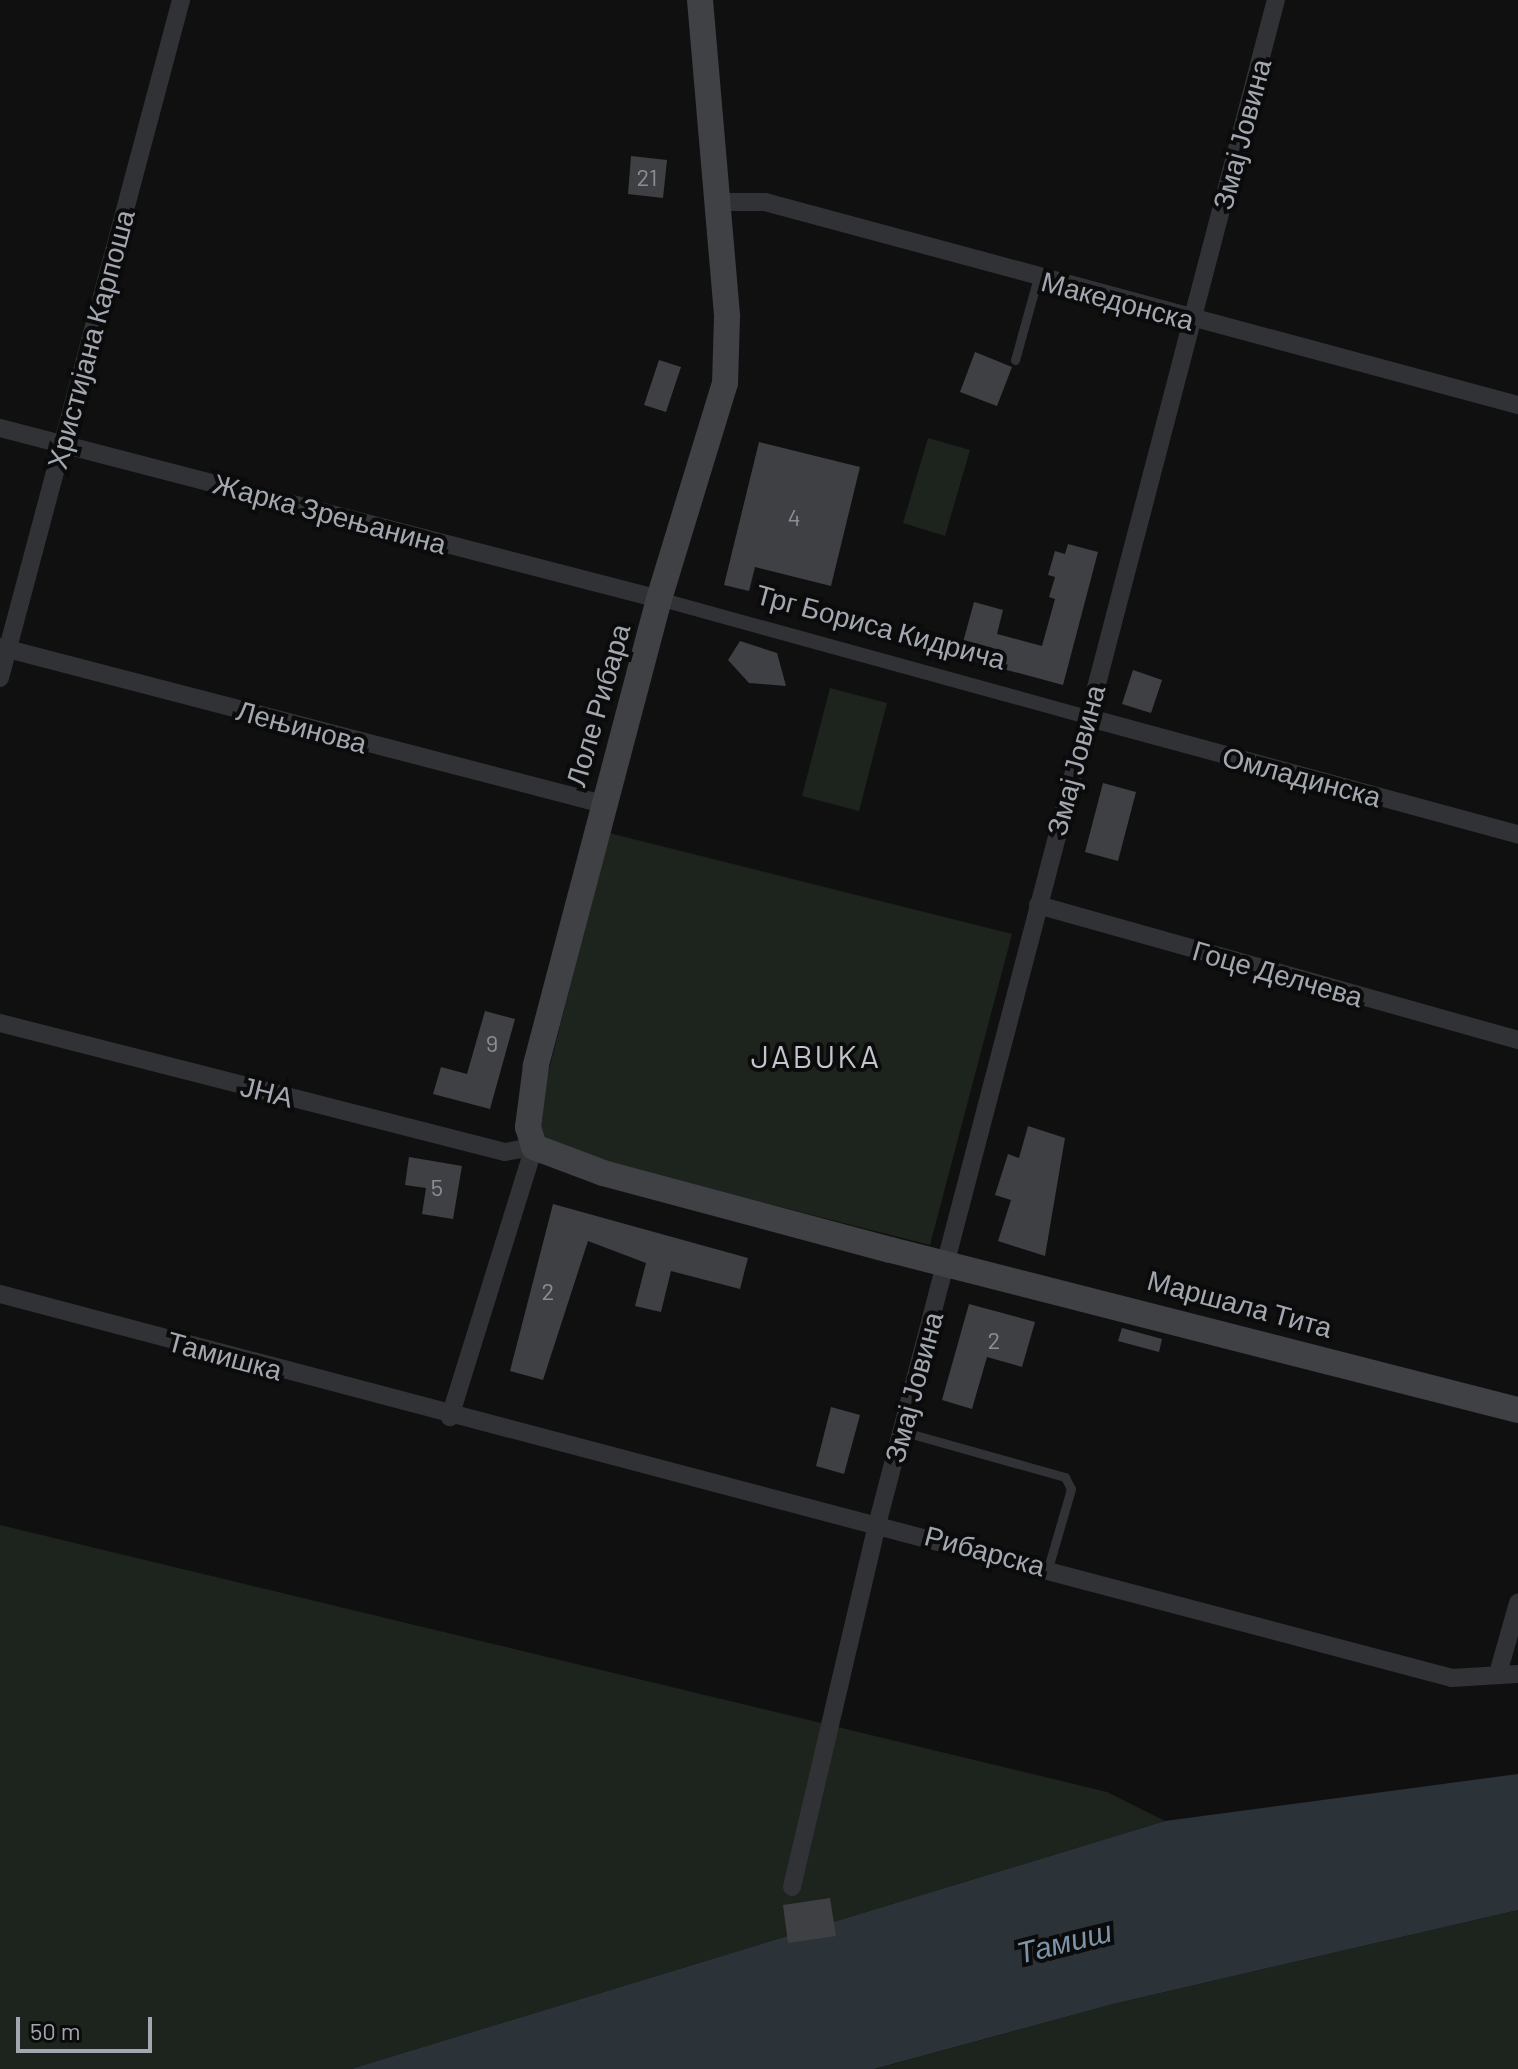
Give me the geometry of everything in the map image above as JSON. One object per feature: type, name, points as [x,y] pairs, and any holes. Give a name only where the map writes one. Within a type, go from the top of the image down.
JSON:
[{"type":"main road","name":"Лоле Рибара","points":[[534,1147],[528,1127],[536,1066],[659,599],[725,383],[719,202],[700,0]]},
{"type":"main road","points":[[534,1147],[603,1173],[945,1265]]},
{"type":"main road","name":"Маршала Тита","points":[[945,1265],[1518,1410]]},
{"type":"street","name":"Христијана Карпоша","points":[[0,678],[3,648],[62,443],[181,0]]},
{"type":"street","name":"Змај Јовина","points":[[792,1887],[901,1431],[1276,0]]},
{"type":"street","name":"Македонска","points":[[719,202],[765,202],[1192,320],[1518,405]]},
{"type":"street","name":"Жарка Зрењанина","points":[[0,428],[659,599]]},
{"type":"street","name":"Трг Бориса Кидрича","points":[[659,599],[1086,717]]},
{"type":"street","name":"Лењинова","points":[[3,648],[603,804]]},
{"type":"street","name":"Омладинска","points":[[1086,717],[1518,834]]},
{"type":"street","name":"Гоце Делчева","points":[[1038,905],[1518,1040]]},
{"type":"street","name":"ЈНА","points":[[0,1023],[505,1152],[534,1147]]},
{"type":"street","name":"Лоле Рибара","points":[[450,1417],[534,1147]]},
{"type":"street","name":"Тамишка","points":[[0,1294],[450,1417]]},
{"type":"street","name":"Рибарска","points":[[450,1417],[878,1521],[1452,1678],[1499,1670],[1518,1674]]},
{"type":"street","points":[[1499,1670],[1518,1603]]},
{"type":"lane","points":[[1015,360],[1038,277]]},
{"type":"lane","points":[[901,1431],[1065,1477],[1071,1489],[1048,1568]]},
{"type":"shaded area","points":[[928,438],[970,450],[945,536],[903,523]]},
{"type":"shaded area","points":[[830,688],[887,703],[859,811],[802,796]]},
{"type":"shaded area","points":[[609,833],[1012,934],[930,1245],[560,1151],[543,1139],[537,1117]]},
{"type":"shaded area","points":[[0,1525],[1107,1792],[1165,1821],[351,2069],[0,2069]]},
{"type":"shaded area","points":[[1518,1910],[1518,2069],[875,2069],[1113,2004]]},
{"type":"water","name":"Тамиш","points":[[1518,1774],[1518,1910],[1113,2004],[874,2069],[351,2069],[1165,1821]]},
{"type":"building","points":[[631,156],[667,160],[663,198],[628,194]]},
{"type":"building","points":[[975,352],[1012,367],[997,406],[960,392]]},
{"type":"building","points":[[659,360],[681,367],[666,412],[644,405]]},
{"type":"building","points":[[759,442],[860,467],[831,586],[755,567],[749,591],[724,585]]},
{"type":"building","points":[[1068,544],[1098,552],[1063,685],[959,657],[974,602],[1003,610],[997,634],[1042,646],[1055,599],[1049,597],[1055,577],[1048,575],[1055,551],[1065,554]]},
{"type":"building","points":[[740,641],[777,653],[786,686],[749,683],[728,660]]},
{"type":"building","points":[[1133,670],[1162,680],[1151,713],[1122,704]]},
{"type":"building","points":[[1103,783],[1136,792],[1118,861],[1085,852]]},
{"type":"building","points":[[485,1011],[515,1019],[490,1109],[433,1094],[441,1067],[467,1074]]},
{"type":"building","points":[[1028,1126],[1065,1138],[1045,1256],[998,1241],[1011,1200],[995,1195],[1008,1154],[1019,1158]]},
{"type":"building","points":[[409,1157],[462,1166],[453,1219],[422,1214],[426,1188],[405,1185]]},
{"type":"building","points":[[553,1204],[748,1258],[740,1289],[671,1271],[661,1312],[635,1306],[646,1263],[588,1241],[543,1380],[510,1371]]},
{"type":"building","points":[[969,1304],[1035,1322],[1022,1367],[987,1357],[972,1409],[942,1400]]},
{"type":"building","points":[[1122,1328],[1162,1339],[1159,1352],[1118,1341]]},
{"type":"building","points":[[831,1407],[860,1415],[844,1474],[816,1466]]},
{"type":"building","points":[[830,1898],[836,1936],[788,1943],[783,1905]]},
{"type":"district","name":"JABUKA","points":[[816,1055]]}]
